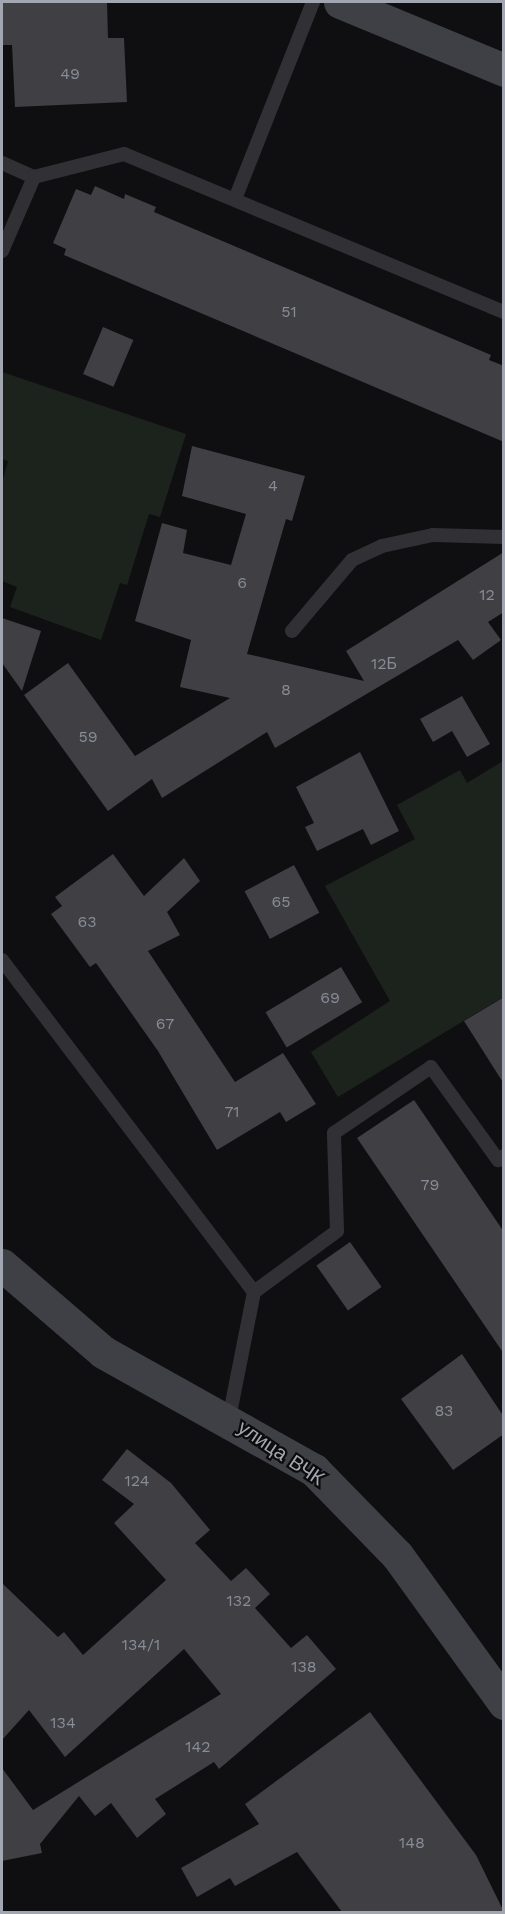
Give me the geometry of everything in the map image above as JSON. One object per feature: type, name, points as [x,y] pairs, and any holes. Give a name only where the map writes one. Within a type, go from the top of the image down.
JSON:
[{"type":"main road","points":[[340,2],[504,70]]},
{"type":"main road","name":"улица ВЧК","points":[[2,1265],[104,1352],[229,1418],[314,1470],[360,1512],[398,1555],[504,1703]]},
{"type":"lane","points":[[235,199],[313,2]]},
{"type":"lane","points":[[2,163],[34,177],[124,154],[504,312]]},
{"type":"lane","points":[[2,251],[34,177]]},
{"type":"lane","points":[[292,631],[327,586],[362,555],[433,535],[504,537]]},
{"type":"lane","points":[[2,960],[254,1292]]},
{"type":"lane","points":[[229,1418],[254,1292],[337,1231],[334,1133],[431,1067],[498,1160],[504,1156]]},
{"type":"shaded area","points":[[2,372],[186,434],[160,517],[149,514],[127,585],[120,583],[101,640],[10,607],[17,587],[2,581],[2,483],[8,461],[2,459]]},
{"type":"shaded area","points":[[503,761],[503,997],[338,1097],[311,1052],[390,1001],[325,886],[415,839],[397,805],[460,770],[467,783]]},
{"type":"building","points":[[2,2],[107,2],[108,38],[124,38],[127,102],[15,107],[12,45],[2,45]]},
{"type":"building","points":[[95,186],[124,199],[125,194],[156,207],[154,212],[491,355],[489,360],[504,366],[504,442],[64,255],[66,249],[53,243],[76,189],[91,195]]},
{"type":"building","points":[[103,327],[133,340],[113,387],[83,374]]},
{"type":"building","points":[[192,446],[305,476],[292,521],[286,519],[247,654],[364,681],[346,651],[504,552],[504,612],[488,622],[501,640],[473,660],[458,640],[275,748],[267,732],[162,798],[152,779],[108,811],[24,695],[68,663],[135,756],[230,698],[180,687],[191,640],[135,621],[162,523],[187,530],[183,553],[231,565],[246,514],[182,496]]},
{"type":"building","points":[[2,618],[41,631],[22,691],[2,663]]},
{"type":"building","points":[[462,696],[490,744],[467,757],[452,731],[433,742],[420,719]]},
{"type":"building","points":[[360,752],[399,831],[371,845],[363,829],[317,851],[305,827],[314,823],[296,787]]},
{"type":"building","points":[[113,854],[144,896],[184,858],[200,881],[167,912],[180,935],[148,951],[235,1082],[283,1053],[316,1104],[286,1122],[280,1112],[217,1150],[158,1051],[96,963],[90,967],[51,914],[62,906],[55,897]]},
{"type":"building","points":[[294,865],[319,913],[270,939],[245,891]]},
{"type":"building","points":[[341,967],[362,1002],[287,1047],[266,1012]]},
{"type":"building","points":[[504,997],[504,1084],[464,1021]]},
{"type":"building","points":[[414,1100],[504,1232],[504,1354],[357,1138]]},
{"type":"building","points":[[350,1242],[382,1287],[348,1311],[316,1266]]},
{"type":"building","points":[[462,1354],[504,1417],[504,1434],[453,1470],[401,1399]]},
{"type":"building","points":[[127,1449],[171,1483],[210,1530],[195,1543],[231,1581],[246,1568],[270,1594],[255,1608],[291,1648],[307,1635],[336,1669],[219,1769],[214,1762],[155,1799],[166,1814],[137,1838],[111,1803],[95,1816],[79,1796],[40,1844],[42,1853],[2,1861],[2,1768],[33,1810],[221,1694],[184,1649],[65,1757],[29,1710],[2,1740],[2,1583],[58,1637],[64,1632],[83,1655],[166,1580],[114,1523],[134,1504],[102,1480]]},
{"type":"building","points":[[370,1712],[476,1855],[504,1912],[342,1912],[297,1852],[235,1886],[230,1878],[197,1897],[181,1868],[259,1824],[245,1804]]}]
